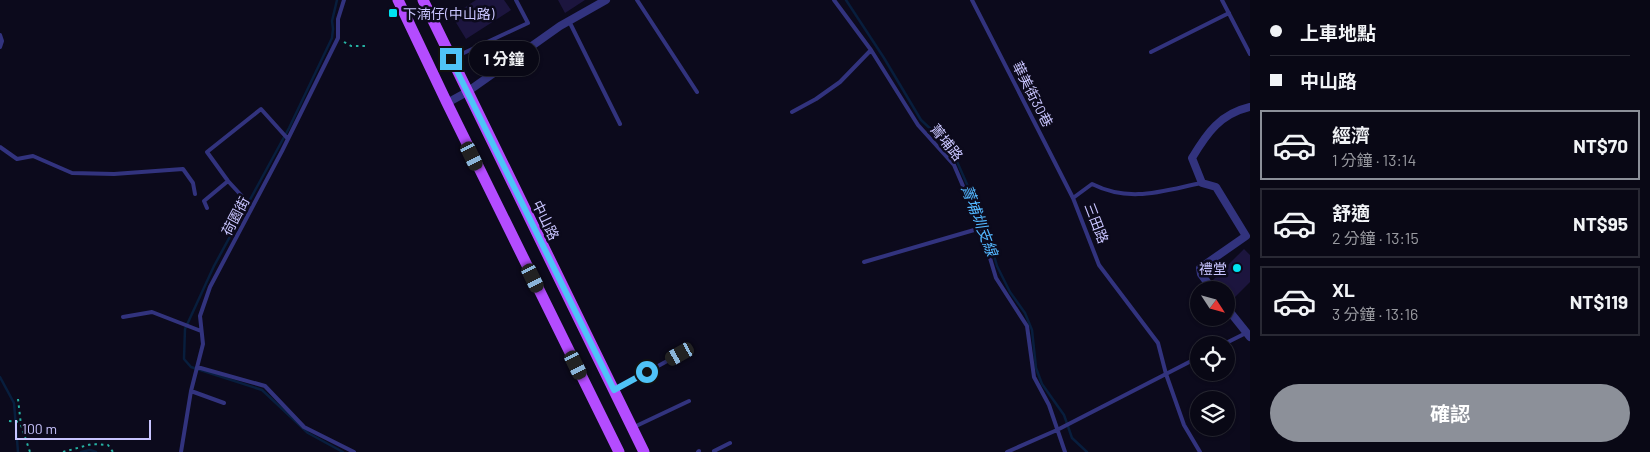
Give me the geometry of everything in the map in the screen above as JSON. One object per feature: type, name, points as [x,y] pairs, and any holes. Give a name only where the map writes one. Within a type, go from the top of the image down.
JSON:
[{"type":"main road","points":[[398,0],[619,452]]},
{"type":"main road","name":"中山路","points":[[423,0],[644,452]]},
{"type":"street","points":[[447,103],[467,92],[569,21],[606,0]]},
{"type":"street","points":[[1206,281],[1201,274],[1200,268],[1246,236],[1216,187],[1202,183],[1192,158],[1206,135],[1229,113],[1250,107]]},
{"type":"street","points":[[1235,318],[1248,335]]},
{"type":"lane","name":"荷園街","points":[[181,452],[191,391],[203,344],[200,316],[210,287],[288,139],[338,38],[338,19],[344,0]]},
{"type":"lane","points":[[451,59],[528,23],[516,0]]},
{"type":"lane","points":[[637,0],[697,92]]},
{"type":"lane","name":"菁埔路","points":[[834,0],[871,50],[918,125],[954,165],[980,228],[996,278],[1027,326],[1034,377],[1049,405],[1065,452]]},
{"type":"lane","name":"華美街30巷","points":[[972,0],[1073,198]]},
{"type":"lane","points":[[1222,0],[1250,54]]},
{"type":"lane","points":[[1151,52],[1229,13]]},
{"type":"lane","points":[[569,21],[620,124]]},
{"type":"lane","points":[[0,35],[2,41],[0,47]]},
{"type":"lane","points":[[792,112],[816,99],[840,82],[871,50]]},
{"type":"lane","points":[[252,207],[228,181],[207,152],[261,109],[288,139]]},
{"type":"lane","points":[[0,147],[17,159],[32,156],[72,173],[114,174],[183,169],[193,183],[195,194]]},
{"type":"lane","points":[[207,208],[204,201],[228,181]]},
{"type":"lane","name":"三田路","points":[[1200,452],[1184,425],[1166,374],[1158,343],[1099,265],[1073,198],[1092,184],[1105,190],[1133,196],[1202,183]]},
{"type":"lane","points":[[864,262],[980,228]]},
{"type":"lane","points":[[122,317],[152,312],[201,331]]},
{"type":"lane","points":[[1235,340],[1248,335]]},
{"type":"lane","points":[[614,390],[680,354]]},
{"type":"lane","points":[[1007,452],[1057,430],[1190,362]]},
{"type":"lane","points":[[197,366],[265,386],[304,426],[354,452]]},
{"type":"lane","points":[[191,391],[224,403]]},
{"type":"lane","points":[[632,428],[689,401]]},
{"type":"lane","points":[[715,452],[730,443]]},
{"type":"path","points":[[338,38],[350,46],[366,46]]},
{"type":"path","points":[[18,399],[20,422],[30,452]]},
{"type":"path","points":[[9,421],[20,422]]},
{"type":"path","points":[[63,452],[92,444],[108,446],[113,452]]},
{"type":"building","points":[[476,0],[504,0],[511,10],[466,39],[452,16]]},
{"type":"building","points":[[558,0],[585,0],[565,13]]},
{"type":"building","name":"禮堂","points":[[1244,249],[1250,255],[1250,282],[1235,297],[1235,281],[1213,280]]},
{"type":"waterway","points":[[337,0],[332,21],[332,38],[289,128],[214,266],[185,329],[184,359],[191,367],[262,390],[308,433],[343,452]]},
{"type":"waterway","name":"菁埔圳支線","points":[[846,0],[921,120],[951,148],[985,225],[997,266],[1010,292],[1025,313],[1032,330],[1036,368],[1042,384],[1064,415],[1072,438],[1087,452]]},
{"type":"waterway","points":[[0,377],[14,403],[18,452]]},
{"type":"waterway","points":[[81,452],[90,450],[96,452]]},
{"type":"place","name":"下湳仔(中山路)","points":[[393,13]]},
{"type":"place","name":"禮堂","points":[[1237,268]]},
{"type":"route","points":[[451,59],[614,390],[647,372]]}]
